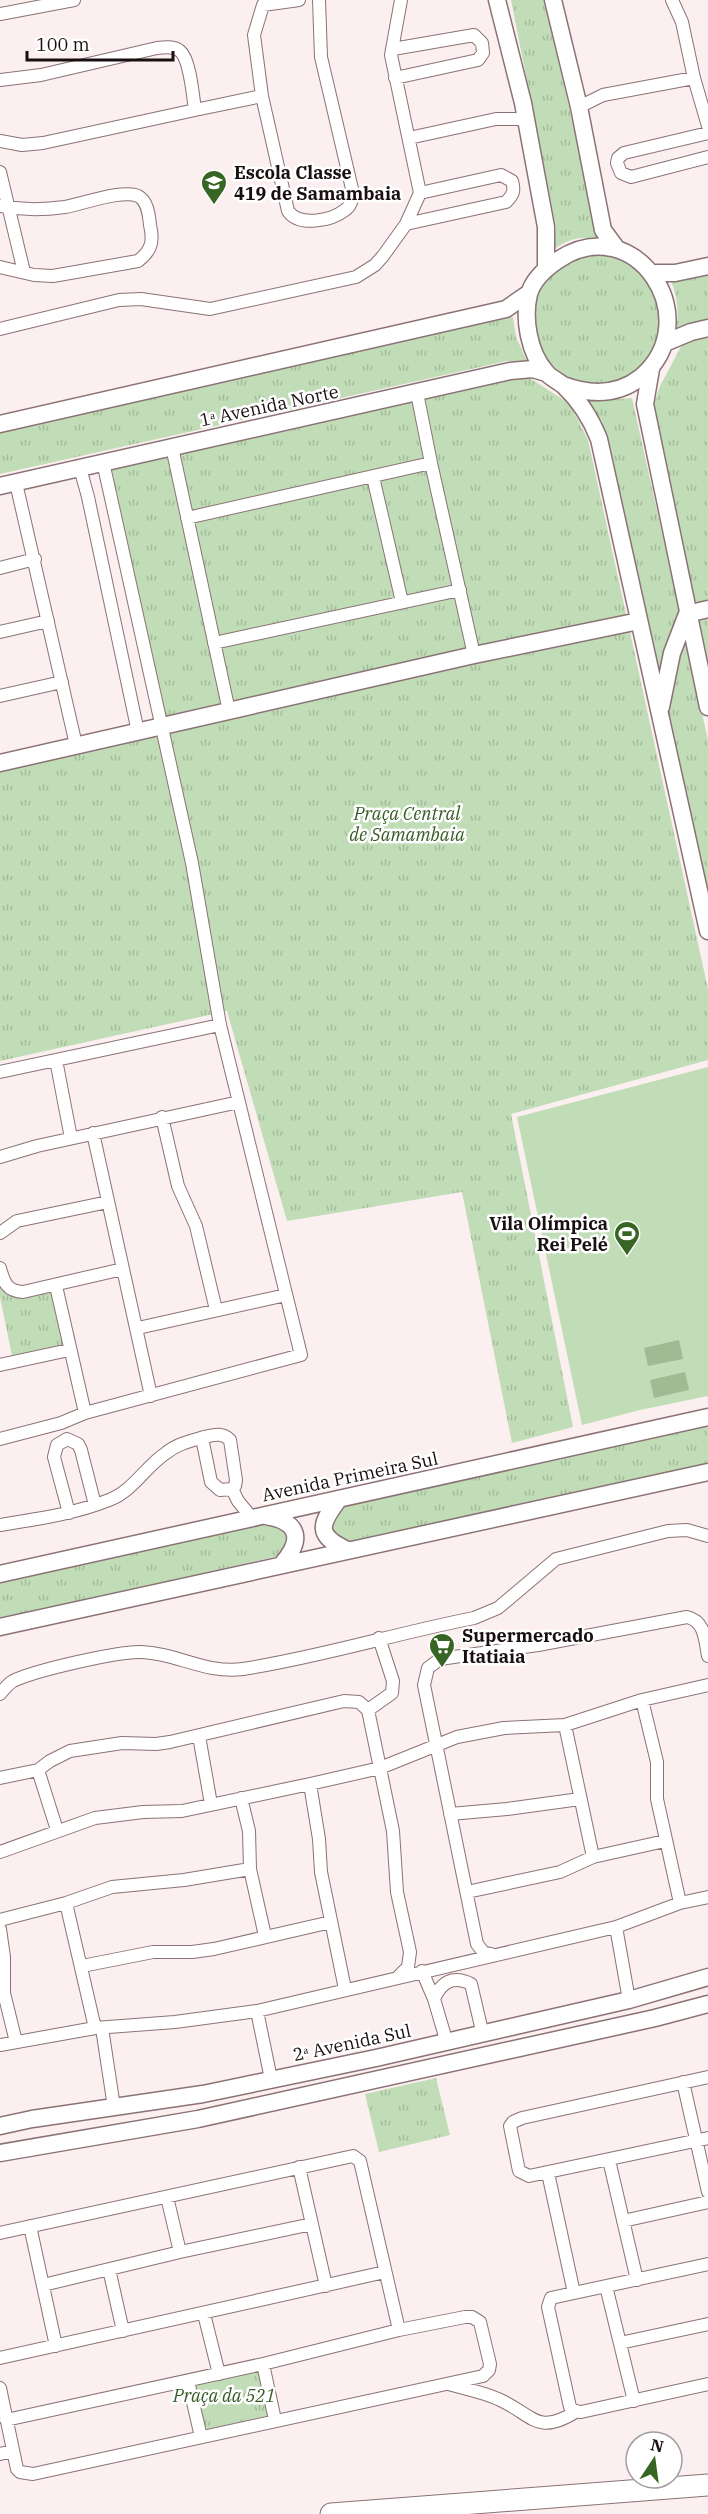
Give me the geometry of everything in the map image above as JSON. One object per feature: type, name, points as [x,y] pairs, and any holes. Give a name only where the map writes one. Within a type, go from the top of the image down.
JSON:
[{"type":"highway","points":[[331,2514],[708,2485]]},
{"type":"street","points":[[0,14],[74,0]]},
{"type":"street","points":[[299,0],[263,3],[254,35],[262,96],[285,196],[292,216],[310,222],[345,211],[351,203],[353,194],[321,57],[319,0]]},
{"type":"street","points":[[0,329],[119,300],[141,299],[210,309],[356,277],[375,265],[406,224],[420,193],[395,78],[393,49],[400,0]]},
{"type":"street","points":[[497,0],[524,111],[546,227],[546,268]]},
{"type":"street","points":[[553,0],[577,100],[603,230],[617,249]]},
{"type":"street","points":[[672,0],[682,22],[694,78],[708,126]]},
{"type":"street","points":[[393,49],[474,35],[482,43],[483,53],[478,60],[395,78]]},
{"type":"street","points":[[0,80],[42,75],[157,48],[174,48],[182,52],[186,60],[195,110]]},
{"type":"street","points":[[577,100],[694,78]]},
{"type":"street","points":[[0,141],[22,145],[43,143],[262,96]]},
{"type":"street","points":[[409,138],[524,111]]},
{"type":"street","points":[[708,133],[624,153],[618,158],[617,163],[621,173],[631,177],[708,157]]},
{"type":"street","points":[[0,172],[4,207],[24,272]]},
{"type":"street","points":[[406,224],[506,202],[512,195],[514,187],[512,181],[501,175],[420,193]]},
{"type":"street","points":[[0,267],[53,276],[138,261],[146,255],[152,243],[147,208],[140,198],[129,195],[65,207],[33,210],[4,207]]},
{"type":"street","points":[[0,424],[506,309],[529,293],[546,268],[563,257],[598,246],[617,249],[637,258],[654,273],[666,294],[670,318],[667,342],[651,369],[645,404],[708,708]]},
{"type":"street","points":[[654,273],[675,273],[708,267]]},
{"type":"street","points":[[529,293],[527,314],[529,337],[546,373],[563,385],[592,423],[599,439],[708,931]]},
{"type":"street","points":[[667,342],[708,328]]},
{"type":"street","name":"1ᵃ Avenida Norte","points":[[8,484],[521,370],[533,369],[546,373]]},
{"type":"street","points":[[563,385],[588,392],[614,391],[633,383],[651,369]]},
{"type":"street","points":[[417,393],[474,655]]},
{"type":"street","points":[[172,447],[229,711]]},
{"type":"street","points":[[0,1439],[61,1423],[85,1413],[301,1355],[219,1025],[192,863],[153,696],[103,462]]},
{"type":"street","points":[[187,518],[431,463]]},
{"type":"street","points":[[80,468],[138,732]]},
{"type":"street","points":[[373,477],[402,602]]},
{"type":"street","points":[[8,484],[34,559],[76,745]]},
{"type":"street","points":[[88,497],[98,491],[109,492]]},
{"type":"street","points":[[0,568],[34,559]]},
{"type":"street","points":[[214,643],[460,590]]},
{"type":"street","points":[[687,614],[708,609]]},
{"type":"street","points":[[660,713],[672,653],[687,614]]},
{"type":"street","points":[[0,632],[48,621]]},
{"type":"street","points":[[0,763],[474,655],[639,621]]},
{"type":"street","points":[[0,696],[62,682]]},
{"type":"street","points":[[130,699],[143,702],[153,696]]},
{"type":"street","points":[[0,1072],[219,1025]]},
{"type":"street","points":[[56,1060],[71,1138]]},
{"type":"street","points":[[0,1157],[93,1132],[239,1102]]},
{"type":"street","points":[[162,1117],[178,1186],[196,1226],[216,1310]]},
{"type":"street","points":[[93,1132],[138,1328],[151,1396]]},
{"type":"street","points":[[0,1233],[17,1221],[108,1202]]},
{"type":"street","points":[[0,1268],[5,1284],[12,1290],[23,1292],[123,1269]]},
{"type":"street","points":[[56,1286],[85,1413]]},
{"type":"street","points":[[138,1328],[286,1295]]},
{"type":"street","points":[[0,1365],[69,1350]]},
{"type":"street","name":"Avenida Primeira Sul","points":[[0,1574],[708,1417]]},
{"type":"street","points":[[0,1525],[69,1513],[119,1496],[165,1453],[182,1443],[215,1434],[230,1440],[236,1480],[232,1489]]},
{"type":"street","points":[[202,1438],[211,1482],[220,1490],[232,1489]]},
{"type":"street","points":[[69,1513],[54,1457],[57,1445],[67,1439],[78,1444],[81,1450],[95,1505]]},
{"type":"street","points":[[0,1627],[708,1472]]},
{"type":"street","points":[[232,1489],[238,1501],[259,1517],[281,1519],[293,1530],[295,1548],[282,1564]]},
{"type":"street","points":[[339,1499],[326,1516],[324,1532],[329,1541],[347,1550]]},
{"type":"street","points":[[0,1694],[11,1683],[28,1675],[123,1653],[161,1654],[203,1668],[221,1670],[261,1665],[474,1618],[498,1608],[550,1564],[574,1553],[668,1531],[687,1530],[708,1536]]},
{"type":"street","points":[[492,1954],[484,1953],[477,1944],[424,1677],[428,1668],[440,1659],[538,1645],[687,1617],[696,1619],[701,1626],[708,1652]]},
{"type":"street","points":[[368,1710],[392,1693],[393,1681],[380,1638]]},
{"type":"street","points":[[0,1852],[95,1818],[144,1812],[182,1811],[310,1784],[380,1768],[457,1737],[504,1728],[565,1725],[642,1700],[708,1685]]},
{"type":"street","points":[[642,1700],[657,1762],[657,1799],[680,1904]]},
{"type":"street","points":[[0,1778],[39,1770],[50,1761],[70,1751],[122,1743],[156,1744],[344,1701],[359,1702],[368,1710],[393,1831],[397,1892],[410,1952],[408,1967],[399,1977]]},
{"type":"street","points":[[565,1725],[593,1857]]},
{"type":"street","points":[[199,1736],[211,1804]]},
{"type":"street","points":[[39,1770],[57,1830]]},
{"type":"street","points":[[310,1784],[331,1922],[345,1989]]},
{"type":"street","points":[[241,1798],[249,1832],[250,1869],[265,1936]]},
{"type":"street","points":[[450,1814],[580,1799]]},
{"type":"street","points":[[467,1892],[560,1872],[593,1857],[665,1841]]},
{"type":"street","points":[[0,1920],[66,1904],[93,1892],[112,1887],[184,1880],[250,1869]]},
{"type":"street","points":[[0,2045],[99,2028],[175,2022],[257,2011],[492,1954],[615,1927],[680,1904],[708,1897]]},
{"type":"street","points":[[66,1904],[99,2028],[114,2107]]},
{"type":"street","points":[[82,1966],[153,1952],[192,1952],[214,1949],[331,1922]]},
{"type":"street","points":[[615,1927],[629,2000]]},
{"type":"street","points":[[0,1929],[4,1957],[4,1993],[16,2042]]},
{"type":"street","points":[[422,1971],[434,1999],[447,2043]]},
{"type":"street","name":"2ᵃ Avenida Sul","points":[[0,2126],[32,2119],[203,2094],[376,2058],[629,2000],[708,1977]]},
{"type":"street","points":[[434,1999],[441,1985],[446,1982],[460,1980],[471,1984],[474,1988],[483,2035]]},
{"type":"street","points":[[0,2153],[198,2119],[708,2004]]},
{"type":"street","points":[[257,2011],[271,2079]]},
{"type":"street","points":[[551,2018],[560,2025],[556,2040]]},
{"type":"street","points":[[376,2058],[370,2064],[368,2072],[379,2080]]},
{"type":"street","points":[[702,2139],[529,2176],[519,2171],[510,2131],[513,2122],[522,2118],[708,2077]]},
{"type":"street","points":[[683,2082],[702,2139],[708,2192]]},
{"type":"street","points":[[32,2119],[39,2123],[41,2128],[34,2146]]},
{"type":"street","points":[[0,2233],[353,2156],[360,2161],[399,2330]]},
{"type":"street","points":[[609,2160],[637,2280]]},
{"type":"street","points":[[298,2167],[326,2286]]},
{"type":"street","points":[[548,2173],[574,2293]]},
{"type":"street","points":[[167,2197],[180,2252]]},
{"type":"street","points":[[623,2221],[708,2202]]},
{"type":"street","points":[[43,2285],[180,2252],[312,2224]]},
{"type":"street","points":[[30,2226],[56,2346]]},
{"type":"street","points":[[577,2412],[570,2407],[548,2307],[551,2298],[708,2264]]},
{"type":"street","points":[[109,2269],[123,2331]]},
{"type":"street","points":[[0,2358],[385,2272]]},
{"type":"street","points":[[606,2286],[634,2401]]},
{"type":"street","points":[[204,2314],[219,2374]]},
{"type":"street","points":[[0,2388],[6,2421],[13,2451],[20,2472],[33,2474],[483,2376],[489,2370],[490,2364],[480,2322],[472,2317],[465,2317],[399,2330],[263,2364],[6,2421]]},
{"type":"street","points":[[620,2343],[708,2324]]},
{"type":"street","points":[[263,2364],[275,2420]]},
{"type":"street","points":[[188,2381],[201,2438]]},
{"type":"street","points":[[447,2384],[495,2398],[529,2419],[552,2424],[577,2412],[708,2384]]},
{"type":"street","points":[[0,2454],[13,2451]]},
{"type":"green space","points":[[511,0],[544,0],[600,240],[575,239],[553,250],[556,228]]},
{"type":"green space","points":[[611,252],[647,274],[664,313],[653,354],[639,370],[620,381],[599,385],[577,382],[557,372],[541,355],[531,334],[535,290],[567,257]]},
{"type":"green space","points":[[708,271],[708,324],[676,331],[677,305],[670,279]]},
{"type":"green space","points":[[513,317],[516,337],[527,361],[507,361],[0,474],[0,427]]},
{"type":"green space","points":[[708,337],[708,659],[653,407],[660,386],[683,343]]},
{"type":"green space","name":"Praça Central de Samambaia","points":[[525,375],[570,404],[588,440],[708,989],[708,1060],[511,1114],[573,1427],[512,1443],[462,1192],[287,1221],[227,1011],[0,1061],[0,766],[166,729],[111,466]]},
{"type":"green space","points":[[632,398],[708,740],[708,899],[602,421],[586,401]]},
{"type":"green space","name":"Vila Olímpica Rei Pelé","points":[[708,1067],[708,1396],[582,1425],[517,1117]]},
{"type":"green space","points":[[52,1284],[63,1345],[12,1356],[0,1297],[0,1286],[17,1291]]},
{"type":"green space","points":[[708,1421],[708,1463],[348,1543],[329,1533],[337,1507]]},
{"type":"green space","points":[[264,1519],[284,1528],[288,1542],[278,1556],[0,1620],[0,1578]]},
{"type":"green space","points":[[436,2078],[450,2135],[379,2152],[365,2094]]},
{"type":"green space","name":"Praça da 521","points":[[257,2359],[271,2415],[201,2432],[189,2374]]},
{"type":"green space","points":[[231,2376],[241,2422],[212,2428],[202,2382]]},
{"type":"shaded area","points":[[679,1340],[683,1359],[648,1366],[644,1348]]},
{"type":"shaded area","points":[[685,1372],[689,1390],[654,1398],[650,1380]]},
{"type":"place","name":"Escola Classe 419 de Samambaia","points":[[214,206]]},
{"type":"place","name":"Vila Olímpica Rei Pelé","points":[[627,1257]]},
{"type":"place","name":"Supermercado Itatiaia","points":[[442,1669]]}]
